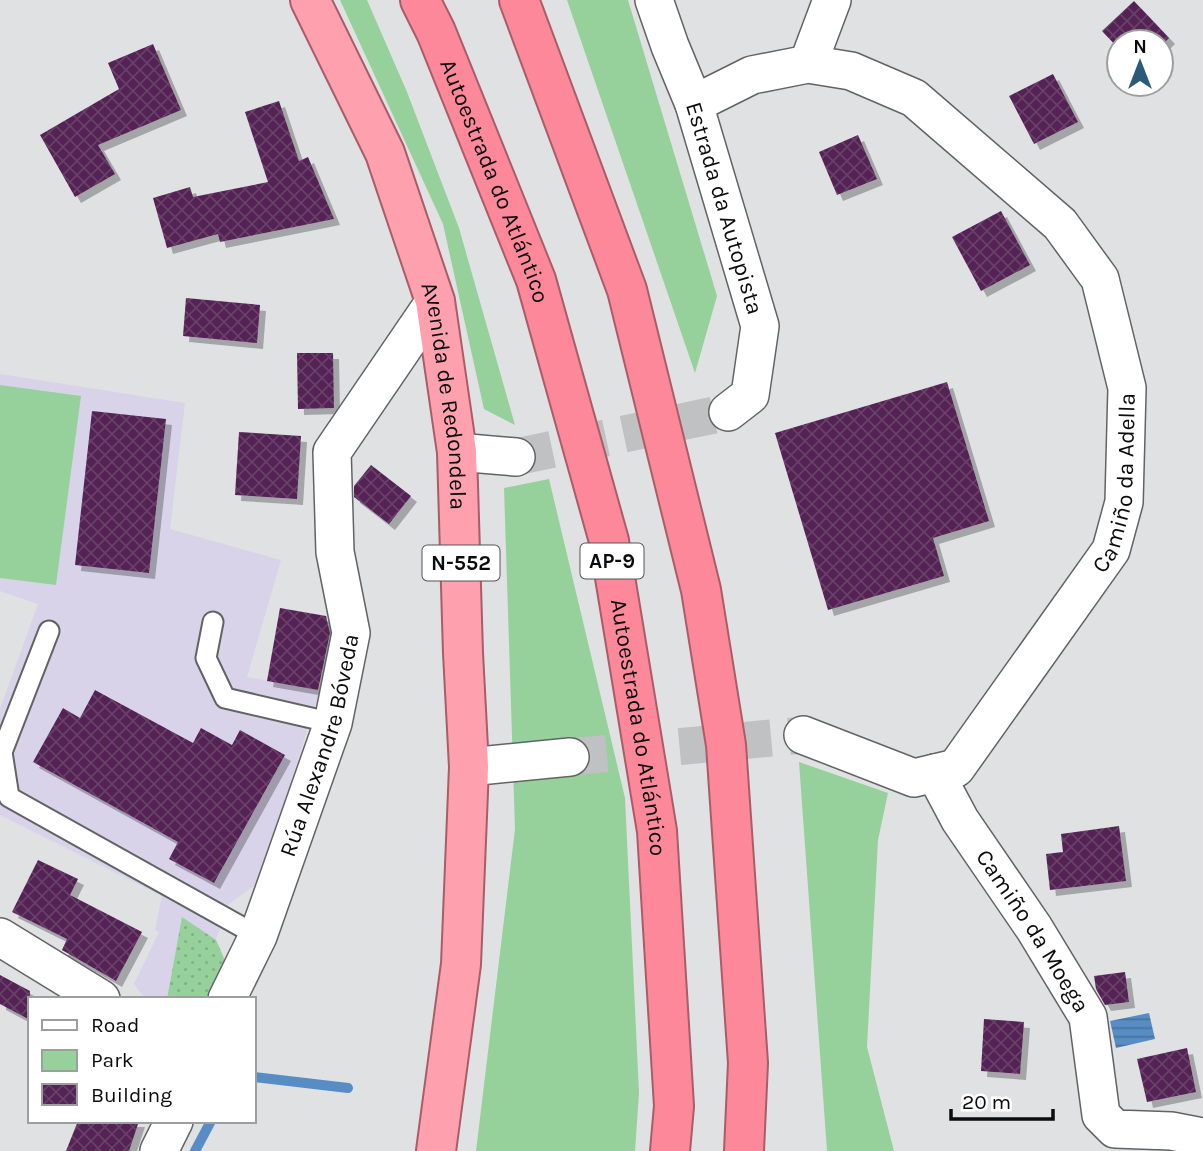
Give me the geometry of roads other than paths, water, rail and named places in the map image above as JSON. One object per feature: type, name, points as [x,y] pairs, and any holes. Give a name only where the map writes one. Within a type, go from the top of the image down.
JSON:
[{"type":"highway","name":"Avenida de Redondela","points":[[310,0],[385,153],[435,301],[457,452],[469,767],[461,964],[436,1151]]},
{"type":"highway","name":"Autoestrada do Atlántico","points":[[420,0],[436,32],[536,280],[609,541],[657,831],[674,1106],[670,1151]]},
{"type":"highway","points":[[520,0],[627,290],[701,590],[726,745],[748,1063],[744,1151]]},
{"type":"street","name":"Estrada da Autopista","points":[[654,0],[694,104],[760,326],[750,395],[728,412]]},
{"type":"street","points":[[694,104],[752,75],[808,64],[832,0]]},
{"type":"street","name":"Camiño da Adella","points":[[803,735],[914,778],[956,768],[1111,550],[1124,502],[1127,388],[1100,279],[1060,224],[914,97],[851,71],[808,64]]},
{"type":"street","name":"Rúa Alexandre Bóveda","points":[[228,997],[258,936],[333,723],[351,633],[335,552],[332,452],[435,301]]},
{"type":"street","points":[[457,452],[516,457]]},
{"type":"street","points":[[469,767],[570,757]]},
{"type":"street","name":"Camiño da Moega","points":[[935,773],[960,820],[1034,928],[1088,1017],[1101,1115],[1115,1129],[1171,1131],[1203,1137]]},
{"type":"street","points":[[0,937],[98,997]]},
{"type":"street","points":[[159,1151],[173,1123]]},
{"type":"lane","points":[[213,622],[206,658],[225,698],[333,723]]},
{"type":"lane","points":[[49,631],[2,752],[9,797],[258,936]]},
{"type":"water","points":[[1149,1013],[1155,1039],[1116,1048],[1110,1021]]},
{"type":"waterway","points":[[256,1077],[348,1088]]},
{"type":"waterway","points":[[195,1151],[210,1123]]},
{"type":"tunnel","points":[[516,457],[728,412]]},
{"type":"tunnel","points":[[570,757],[803,735]]}]
